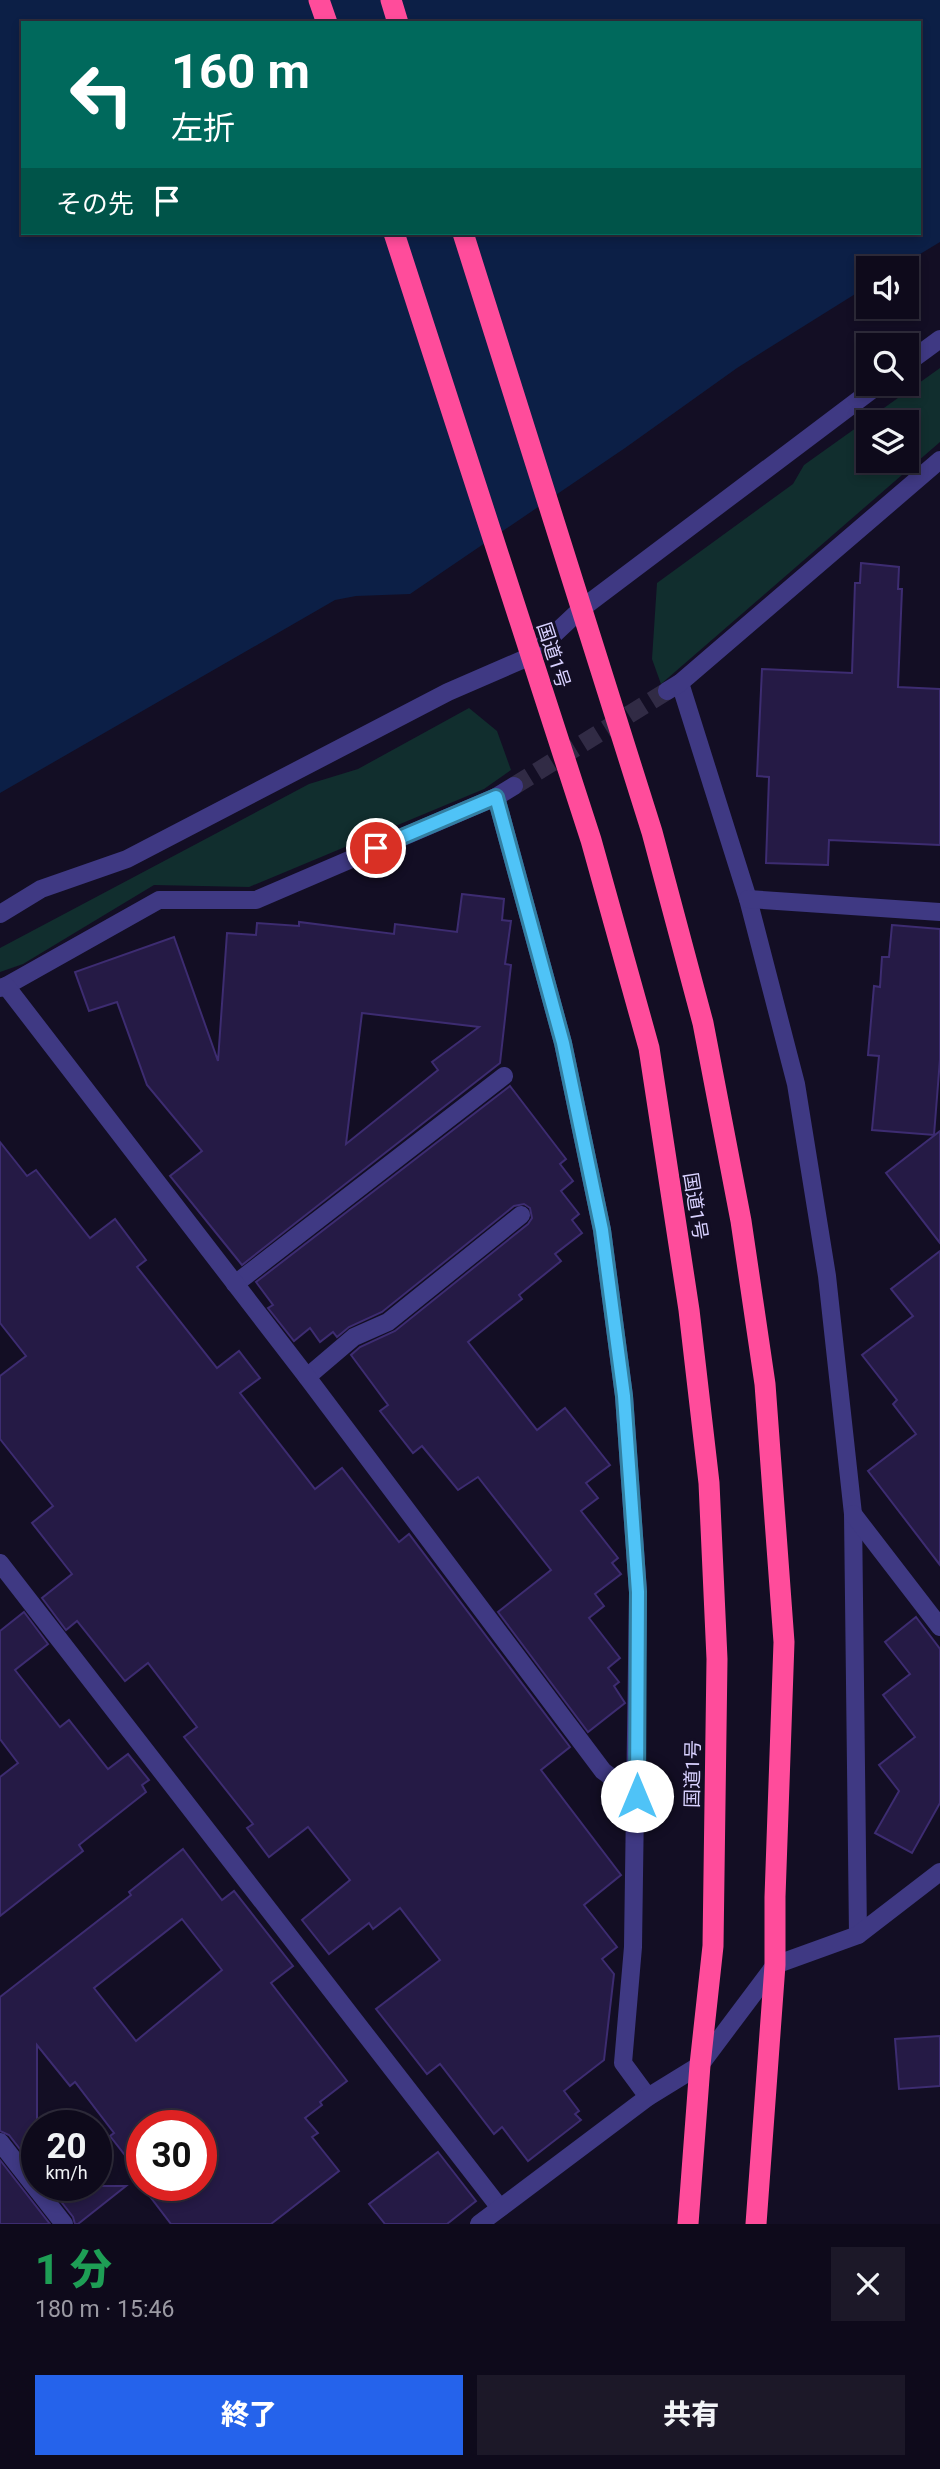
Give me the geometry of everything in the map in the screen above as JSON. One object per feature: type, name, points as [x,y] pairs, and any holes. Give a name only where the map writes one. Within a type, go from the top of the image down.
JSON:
[{"type":"highway","points":[[319,0],[326,21]]},
{"type":"highway","points":[[391,0],[397,21]]},
{"type":"highway","name":"国道1号","points":[[395,235],[591,840],[649,1048],[689,1311],[709,1483],[717,1659],[713,1946],[700,2065],[688,2224]]},
{"type":"highway","name":"国道1号","points":[[464,235],[652,832],[703,1023],[741,1221],[765,1384],[784,1642],[775,1884],[775,1965],[756,2224]]},
{"type":"street","points":[[919,354],[940,339]]},
{"type":"street","points":[[0,914],[41,889],[128,859],[448,692],[531,656],[581,609],[864,396]]},
{"type":"street","points":[[858,1935],[853,1514],[827,1276],[796,1084],[748,899],[674,687],[940,460]]},
{"type":"street","points":[[513,786],[496,797],[256,900],[159,901],[3,987],[307,1377],[603,1772],[637,1796]]},
{"type":"street","points":[[496,797],[563,1043],[604,1244],[624,1396],[638,1592],[633,1947],[623,2063],[648,2097]]},
{"type":"street","points":[[748,899],[940,912]]},
{"type":"street","points":[[235,1284],[504,1076]]},
{"type":"street","points":[[307,1377],[354,1337],[388,1322],[522,1215]]},
{"type":"street","points":[[853,1514],[940,1627]]},
{"type":"street","points":[[0,1563],[500,2208]]},
{"type":"street","points":[[479,2224],[648,2097],[700,2065],[775,1965],[858,1935],[940,1872]]},
{"type":"street","points":[[0,2142],[64,2224]]},
{"type":"green space","points":[[940,368],[940,442],[919,460],[919,410],[881,410],[901,396],[919,396],[919,383]]},
{"type":"green space","points":[[856,428],[856,473],[904,473],[661,684],[652,659],[657,583],[793,484],[804,465]]},
{"type":"green space","points":[[469,708],[497,731],[511,770],[484,789],[249,887],[154,885],[23,964],[0,972],[0,948],[309,784],[358,769]]},
{"type":"water","points":[[0,0],[940,0],[940,242],[917,256],[856,256],[856,294],[737,368],[625,448],[410,594],[356,596],[335,600],[0,793]]},
{"type":"building","points":[[861,563],[899,567],[898,589],[902,589],[898,687],[940,689],[940,845],[829,840],[828,865],[766,863],[769,777],[757,776],[762,669],[852,673],[855,583],[860,583]]},
{"type":"building","points":[[462,894],[504,899],[502,920],[511,921],[505,964],[511,965],[500,1063],[242,1265],[170,1176],[202,1151],[147,1085],[117,1002],[89,1011],[75,972],[174,937],[218,1061],[227,933],[256,935],[257,923],[299,926],[299,922],[394,934],[395,924],[457,932]],"holes":[[[362,1013],[479,1027],[432,1062],[438,1070],[346,1144]]]},
{"type":"building","points":[[892,925],[940,929],[940,1059],[934,1135],[872,1130],[879,1056],[868,1055],[874,986],[880,987],[882,957],[889,957]]},
{"type":"building","points":[[510,1086],[566,1159],[560,1164],[573,1181],[561,1191],[579,1214],[572,1220],[582,1233],[555,1254],[561,1261],[519,1295],[522,1299],[468,1342],[537,1430],[565,1408],[610,1465],[586,1483],[598,1498],[581,1511],[618,1558],[612,1563],[621,1574],[595,1594],[604,1606],[589,1618],[620,1658],[608,1668],[619,1682],[614,1686],[625,1703],[588,1732],[498,1612],[551,1570],[478,1477],[458,1490],[422,1446],[413,1453],[380,1411],[388,1405],[351,1355],[360,1347],[395,1331],[528,1224],[532,1218],[530,1208],[524,1204],[514,1206],[382,1312],[349,1327],[337,1337],[333,1332],[320,1342],[310,1328],[294,1341],[268,1308],[273,1305],[256,1282]]},
{"type":"building","points":[[940,1131],[940,1243],[886,1173]]},
{"type":"building","points":[[0,1142],[27,1176],[36,1170],[90,1238],[115,1219],[146,1260],[137,1267],[217,1368],[239,1351],[260,1378],[240,1393],[315,1489],[342,1468],[399,1542],[409,1534],[570,1747],[541,1770],[621,1875],[584,1905],[617,1947],[602,1959],[614,1974],[604,2060],[564,2091],[579,2111],[575,2114],[581,2120],[528,2161],[502,2127],[494,2134],[440,2064],[427,2074],[376,2009],[440,1960],[400,1908],[373,1929],[369,1923],[329,1954],[302,1920],[350,1880],[308,1827],[269,1857],[247,1828],[253,1824],[184,1737],[197,1727],[148,1663],[125,1681],[77,1621],[66,1630],[42,1598],[72,1574],[32,1523],[53,1506],[0,1439],[0,1376],[26,1356],[0,1323]]},
{"type":"building","points":[[940,1251],[940,1565],[868,1471],[916,1434],[893,1404],[897,1400],[862,1355],[913,1316],[891,1289]]},
{"type":"building","points":[[24,1612],[48,1644],[15,1670],[60,1727],[69,1720],[108,1769],[128,1754],[149,1780],[142,1785],[146,1792],[79,1845],[83,1851],[0,1916],[0,1777],[18,1763],[0,1739],[0,1631]]},
{"type":"building","points":[[916,1617],[940,1649],[940,1803],[912,1853],[875,1833],[899,1791],[879,1765],[915,1737],[883,1695],[910,1674],[885,1642]]},
{"type":"building","points":[[183,1849],[222,1900],[234,1891],[293,1966],[271,1983],[347,2081],[305,2118],[318,2133],[312,2137],[339,2171],[271,2224],[171,2224],[153,2201],[217,2201],[217,2110],[126,2110],[126,2156],[112,2139],[112,2110],[96,2110],[75,2082],[70,2086],[37,2045],[37,2110],[21,2110],[21,2150],[9,2135],[0,2131],[0,1997],[131,1895],[129,1892]],"holes":[[[182,1919],[222,1970],[136,2041],[94,1988]]]},
{"type":"building","points":[[940,2036],[940,2086],[899,2089],[895,2039]]},
{"type":"building","points":[[438,2152],[476,2201],[447,2224],[385,2224],[369,2204]]},
{"type":"building","points":[[0,2160],[21,2187],[21,2201],[32,2201],[50,2224],[0,2224]]},
{"type":"building","points":[[112,2186],[126,2186],[112,2197]]},
{"type":"building","points":[[61,2201],[107,2201],[78,2224],[75,2224]]},
{"type":"tunnel","points":[[514,786],[667,691]]},
{"type":"route","points":[[376,848],[496,797],[563,1043],[602,1230],[624,1396],[638,1592],[637,1796]]}]
